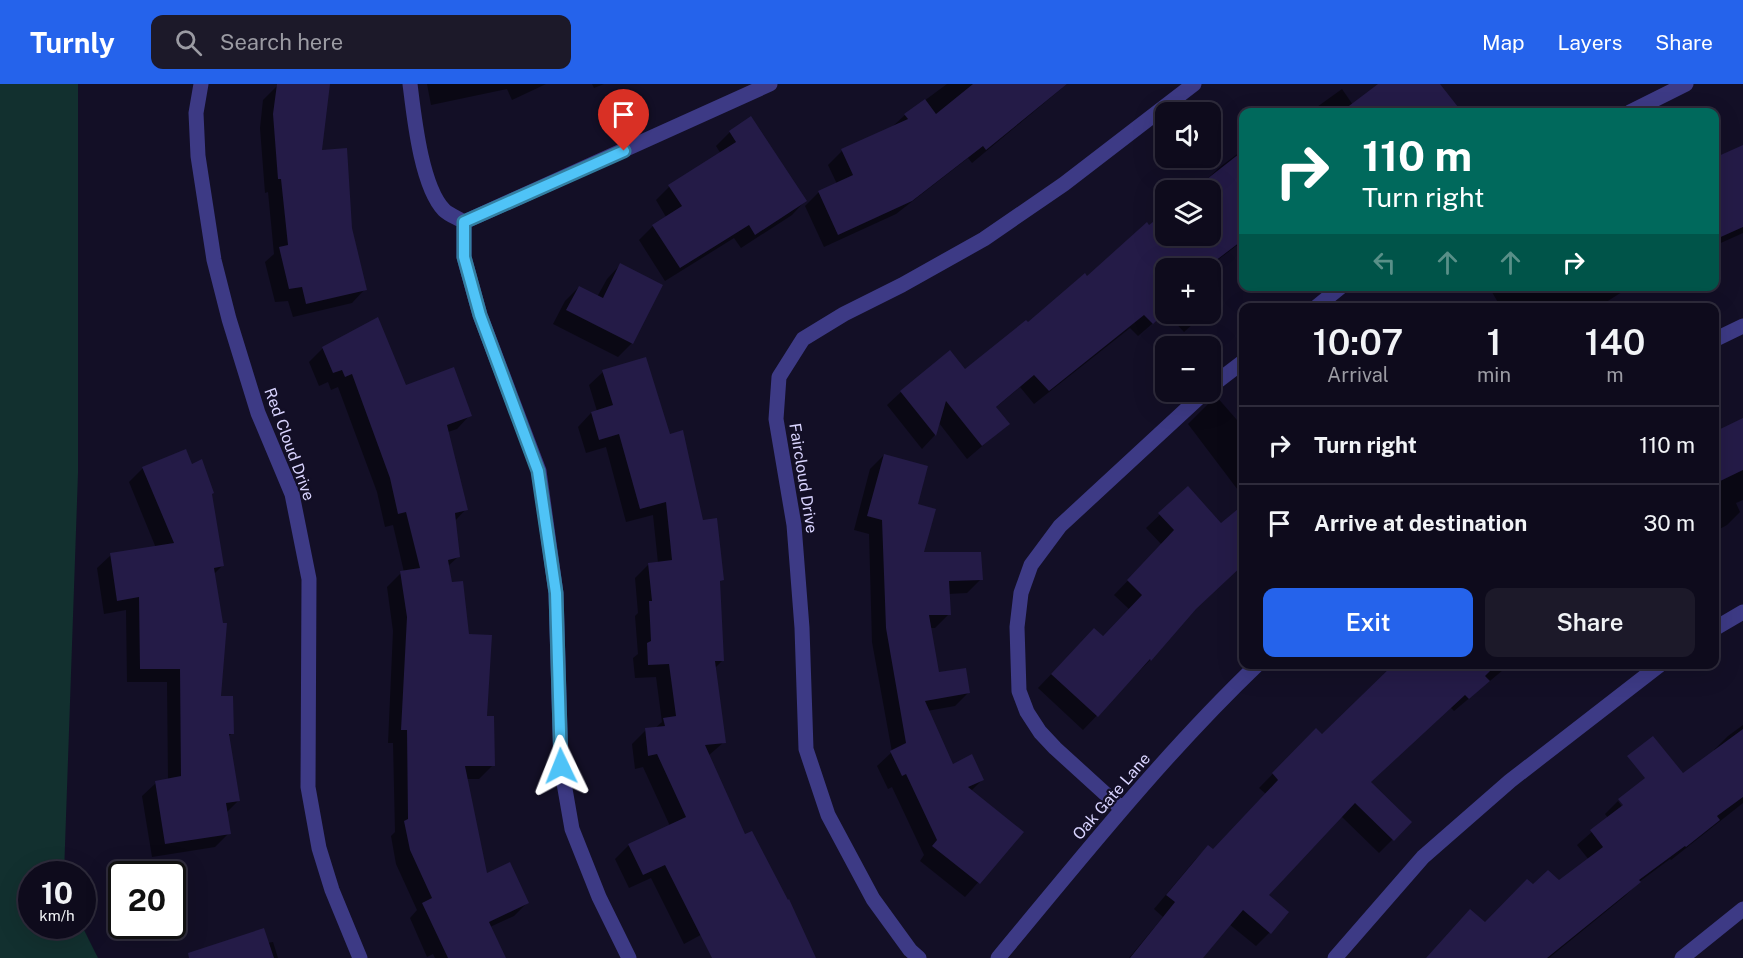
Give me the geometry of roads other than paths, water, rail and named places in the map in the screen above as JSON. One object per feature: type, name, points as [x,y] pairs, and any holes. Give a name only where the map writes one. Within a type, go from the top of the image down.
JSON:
[{"type":"street","name":"Red Cloud Drive","points":[[201,84],[195,113],[198,156],[214,260],[229,319],[258,413],[292,494],[309,579],[308,787],[319,848],[332,890],[360,958]]},
{"type":"street","points":[[410,84],[418,146],[432,190],[444,210],[464,222]]},
{"type":"street","points":[[464,222],[770,84]]},
{"type":"street","name":"Faircloud Drive","points":[[919,958],[910,950],[873,899],[828,815],[806,749],[802,628],[794,525],[776,419],[779,377],[803,339],[844,314],[902,285],[984,239],[1064,184],[1194,84]]},
{"type":"street","points":[[1635,108],[1661,89],[1686,84]]},
{"type":"street","points":[[464,222],[464,257],[480,315],[538,471],[556,593],[561,766],[572,829],[599,897],[629,958]]},
{"type":"street","points":[[1321,303],[1336,291]]},
{"type":"street","points":[[1719,338],[1743,326]]},
{"type":"street","points":[[1221,379],[1239,366]]},
{"type":"street","points":[[1122,809],[1055,748],[1040,732],[1027,712],[1019,691],[1017,627],[1021,593],[1031,565],[1060,526],[1194,402]]},
{"type":"street","points":[[1719,626],[1743,612]]},
{"type":"street","name":"Oak Gate Lane","points":[[998,958],[1122,809],[1221,699],[1252,669]]},
{"type":"street","points":[[1335,958],[1423,857],[1510,781],[1655,669]]},
{"type":"street","points":[[1682,958],[1743,909]]}]
